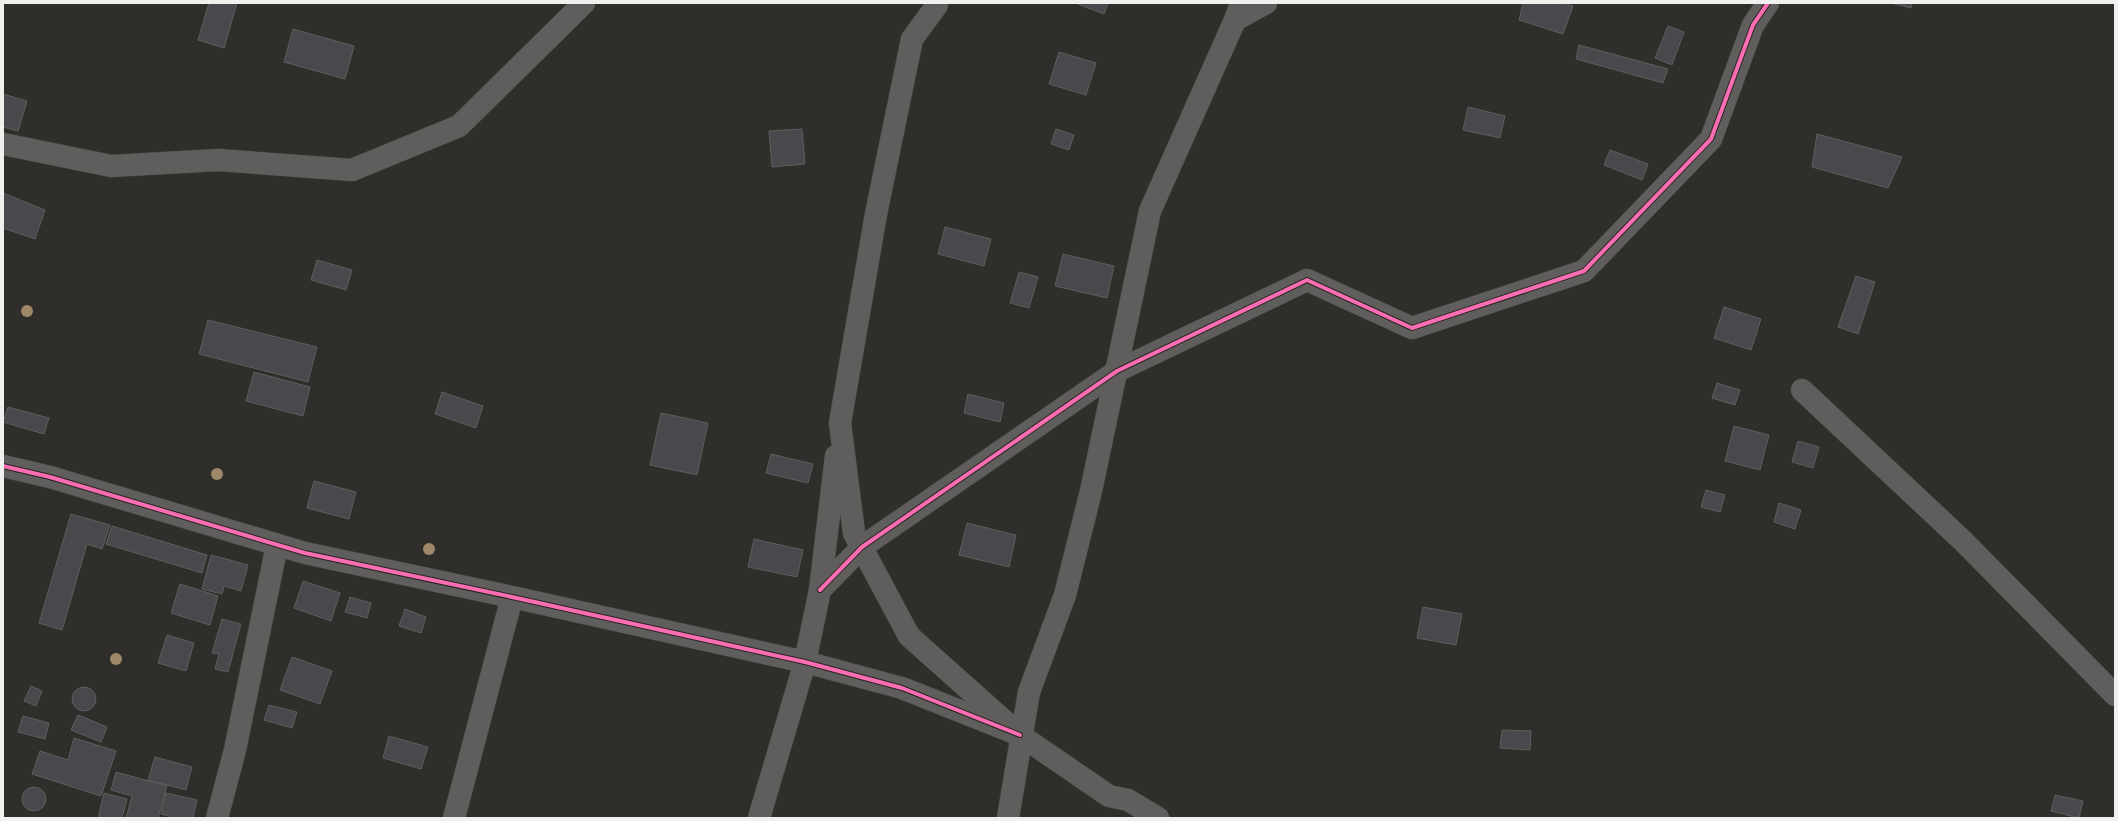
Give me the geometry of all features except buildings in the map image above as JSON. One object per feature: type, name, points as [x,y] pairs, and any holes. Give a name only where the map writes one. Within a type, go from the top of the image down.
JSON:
[{"type":"street","points":[[3,144],[111,166],[218,160],[352,170],[459,126],[584,3]]},
{"type":"street","points":[[759,818],[805,662],[820,590],[840,423],[876,214],[912,38],[936,5],[935,3]]},
{"type":"street","points":[[1008,818],[1020,735],[1029,692],[1065,595],[1091,491],[1118,371],[1150,210],[1238,11],[1266,3]]},
{"type":"street","points":[[820,590],[862,547],[1118,371],[1307,280],[1412,328],[1584,271],[1711,139],[1753,25],[1768,3]]},
{"type":"street","points":[[1802,390],[1963,541],[2115,694]]},
{"type":"street","points":[[840,423],[854,533],[909,636],[1020,735],[1109,796],[1128,800],[1158,818]]},
{"type":"street","points":[[3,466],[50,477],[305,553],[805,662],[902,688],[1020,735]]},
{"type":"street","points":[[217,818],[236,750],[277,545]]},
{"type":"street","points":[[454,818],[512,597]]},
{"type":"cycle path","points":[[820,590],[862,547],[1117,371],[1307,280],[1412,328],[1584,271],[1711,139],[1753,25],[1768,3]]},
{"type":"cycle path","points":[[3,466],[50,477],[305,553],[805,662],[902,688],[1020,735]]}]
